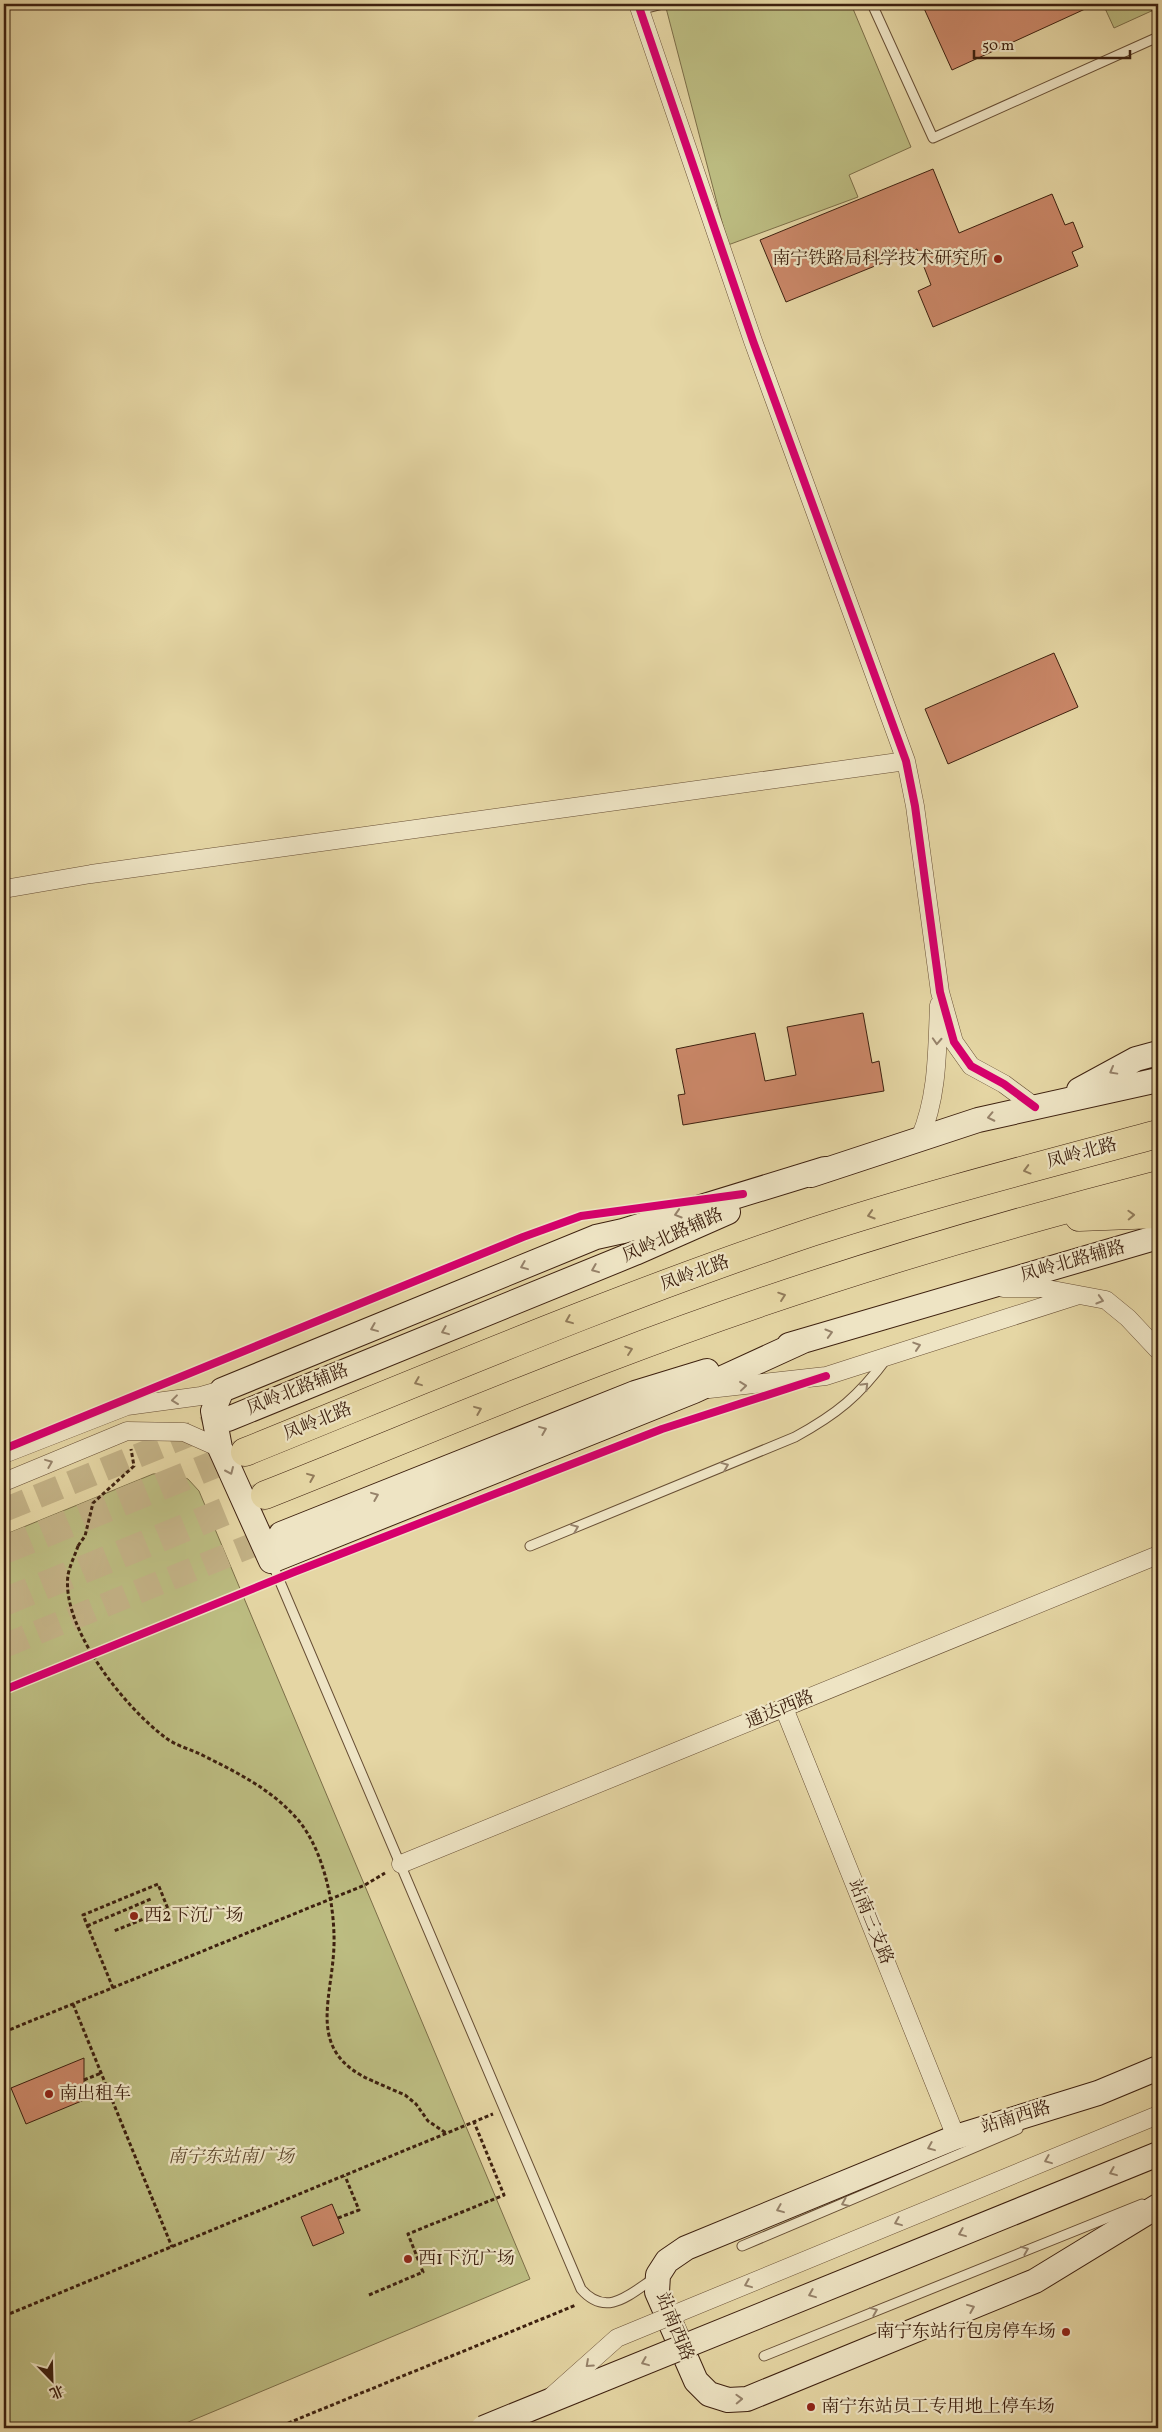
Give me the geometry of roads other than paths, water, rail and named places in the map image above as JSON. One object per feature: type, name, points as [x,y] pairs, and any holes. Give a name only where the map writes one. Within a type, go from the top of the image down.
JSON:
[{"type":"highway","name":"凤岭北路","points":[[232,1450],[585,1314],[812,1232],[946,1192],[1158,1134]]},
{"type":"highway","points":[[265,1495],[606,1358],[832,1279],[1030,1218],[1158,1185]]},
{"type":"highway","points":[[1030,1218],[1158,1214]]},
{"type":"main road","points":[[1044,1106],[1136,1059],[1158,1053]]},
{"type":"main road","name":"凤岭北路辅路","points":[[228,1419],[635,1253],[825,1169],[978,1120],[1158,1080]]},
{"type":"main road","points":[[803,1340],[694,1391],[271,1561],[232,1450],[213,1411],[222,1390],[596,1236],[623,1231],[825,1169]]},
{"type":"main road","name":"凤岭北路辅路","points":[[281,1534],[635,1393],[803,1340],[1158,1237]]},
{"type":"main road","name":"站南西路","points":[[1158,2068],[1098,2093],[956,2136],[686,2248],[667,2261],[658,2275],[656,2292],[696,2381],[709,2394],[728,2400],[748,2399],[1035,2281],[1158,2206]]},
{"type":"main road","points":[[483,2428],[1158,2154]]},
{"type":"street","points":[[638,7],[753,341],[906,761],[915,806],[940,992],[954,1042],[971,1066],[1044,1106]]},
{"type":"street","points":[[4,889],[91,874],[906,761]]},
{"type":"street","points":[[920,1138],[928,1119],[934,1095],[940,992]]},
{"type":"street","points":[[982,1288],[1042,1288],[1106,1300],[1128,1318],[1158,1350]]},
{"type":"street","points":[[694,1391],[826,1376],[1079,1295]]},
{"type":"street","points":[[4,1454],[127,1406],[201,1396],[222,1390]]},
{"type":"street","points":[[4,1482],[127,1432],[184,1432],[232,1450]]},
{"type":"street","name":"通达西路","points":[[401,1864],[1158,1556]]},
{"type":"street","name":"站南三支路","points":[[784,1708],[956,2136]]},
{"type":"street","points":[[545,2402],[617,2338],[1158,2115]]},
{"type":"lane","points":[[638,7],[663,4]]},
{"type":"lane","points":[[872,4],[933,138],[1158,37]]},
{"type":"lane","points":[[1154,4],[1158,12]]},
{"type":"lane","points":[[530,1546],[796,1436],[838,1411],[868,1384],[890,1355]]},
{"type":"lane","points":[[271,1561],[581,2289],[590,2299],[602,2303],[615,2303],[658,2275]]},
{"type":"lane","points":[[742,2246],[945,2161],[1098,2093]]},
{"type":"lane","points":[[764,2356],[1158,2198]]},
{"type":"tunnel","points":[[4,1510],[228,1419]]},
{"type":"tunnel","points":[[4,1550],[245,1452]]},
{"type":"tunnel","points":[[4,1602],[265,1495]]},
{"type":"tunnel","points":[[4,1646],[280,1534]]},
{"type":"place","name":"南宁铁路局科学技术研究所","points":[[998,259]]},
{"type":"place","name":"西2下沉广场","points":[[134,1916]]},
{"type":"place","name":"南出租车","points":[[49,2094]]},
{"type":"place","name":"西1下沉广场","points":[[408,2259]]},
{"type":"place","name":"南宁东站行包房停车场","points":[[1066,2332]]},
{"type":"place","name":"南宁东站员工专用地上停车场","points":[[811,2407]]},
{"type":"park label","name":"南宁东站南广场","points":[[231,2157]]}]
